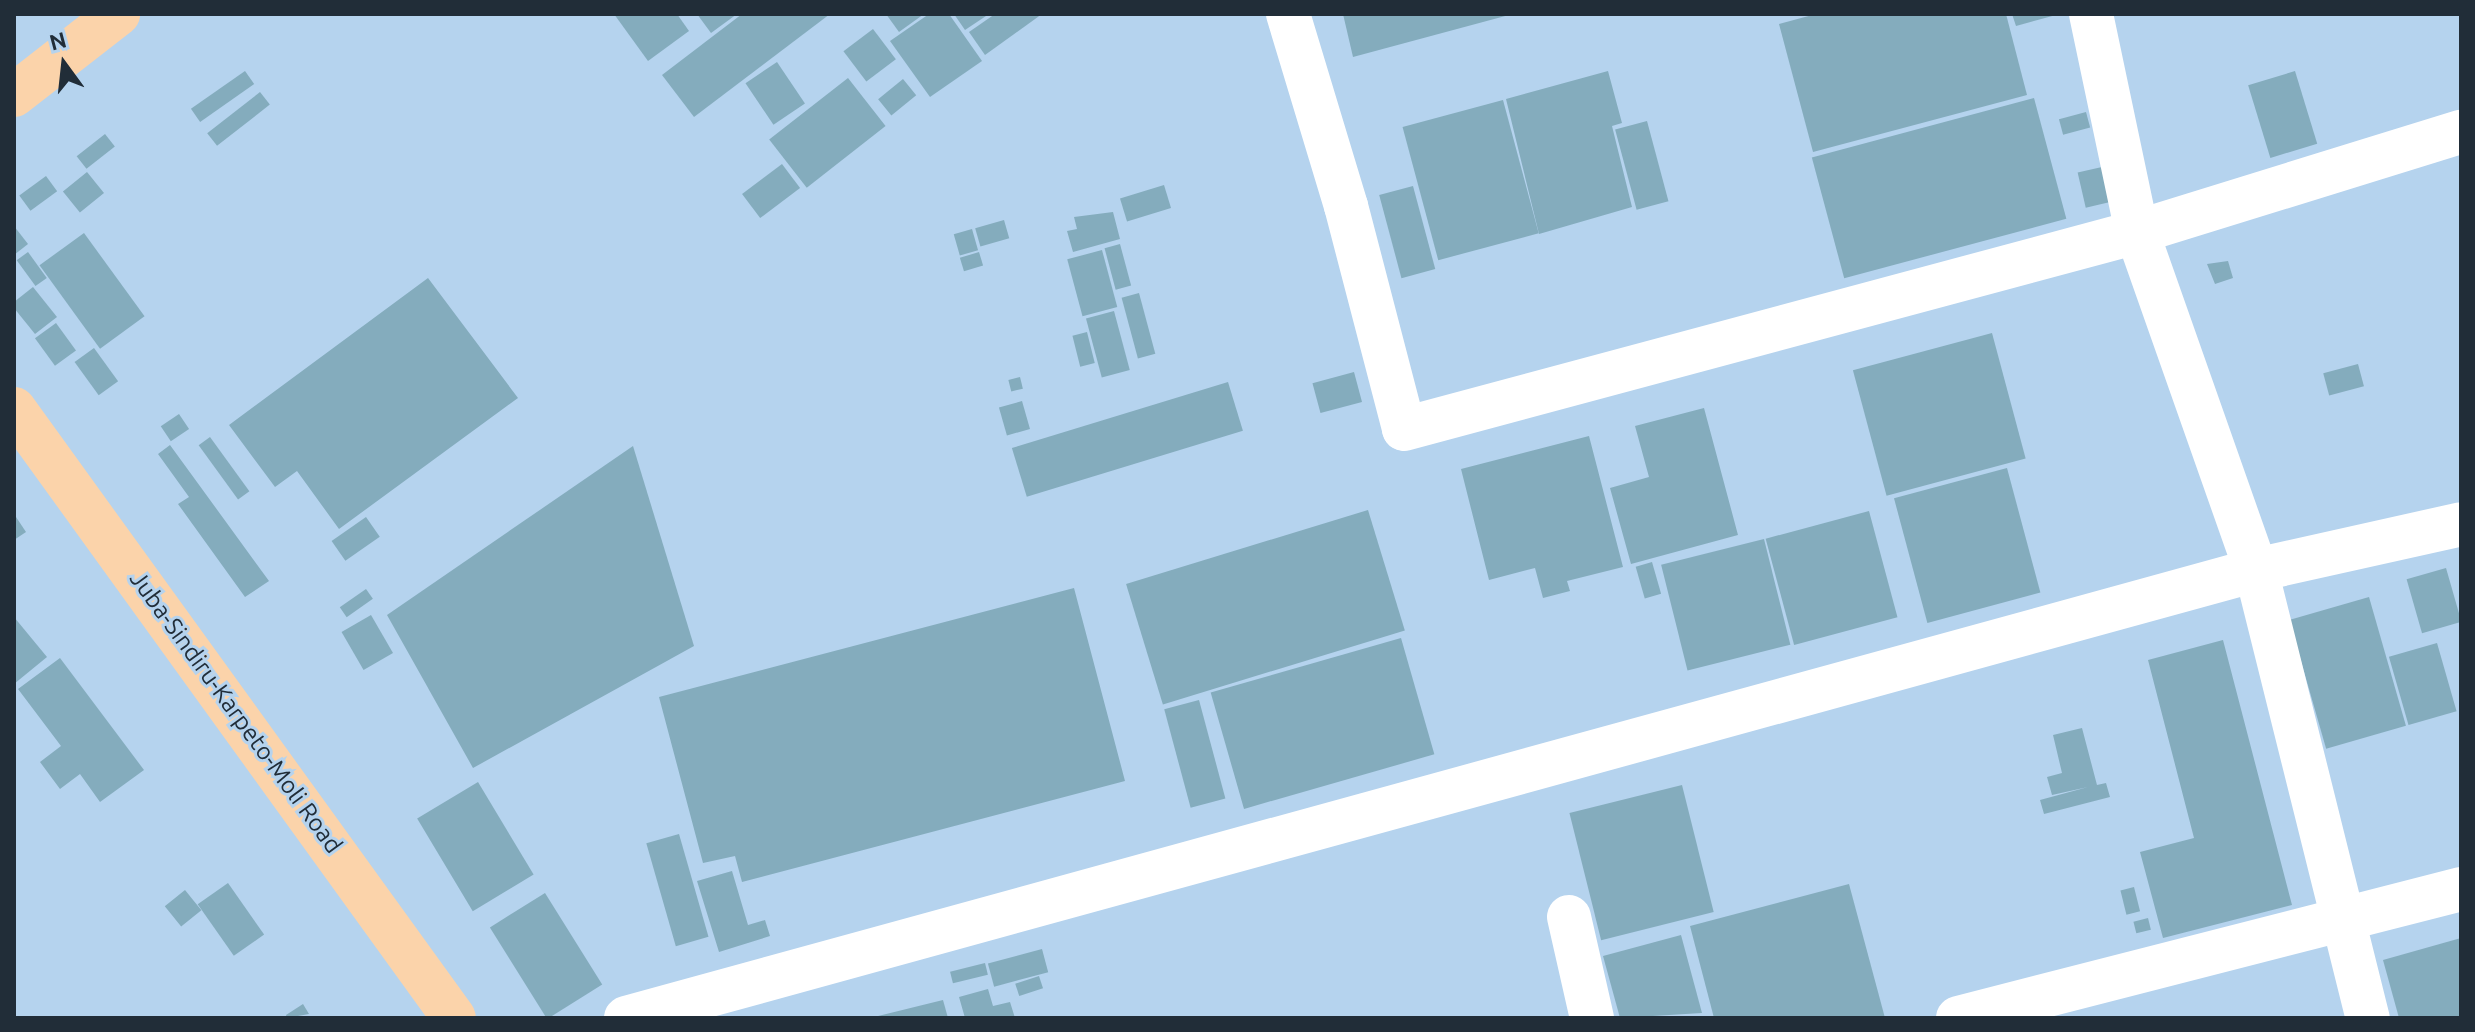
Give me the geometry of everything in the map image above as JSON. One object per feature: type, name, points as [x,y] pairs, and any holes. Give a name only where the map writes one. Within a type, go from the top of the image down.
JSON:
[{"type":"main road","points":[[14,95],[118,14]]},
{"type":"main road","name":"Juba-Sindiru-Karpeto-Moli Road","points":[[14,409],[306,806],[454,1018]]},
{"type":"street","points":[[1288,14],[1346,206],[1404,429],[2137,232],[2461,132]]},
{"type":"street","points":[[2091,14],[2137,232],[2256,570],[2368,1018]]},
{"type":"street","points":[[626,1018],[2256,570],[2461,524]]},
{"type":"street","points":[[1958,1018],[2461,889]]},
{"type":"street","points":[[1569,917],[1592,1018]]},
{"type":"building","points":[[614,14],[677,14],[689,31],[648,61]]},
{"type":"building","points":[[697,14],[737,14],[711,33]]},
{"type":"building","points":[[742,14],[830,14],[694,117],[662,75]]},
{"type":"building","points":[[886,14],[924,14],[899,32]]},
{"type":"building","points":[[929,14],[949,14],[982,61],[930,97],[890,41]]},
{"type":"building","points":[[954,14],[989,14],[965,30]]},
{"type":"building","points":[[995,14],[1042,14],[985,55],[969,32]]},
{"type":"building","points":[[1343,14],[1509,14],[1509,15],[1353,57]]},
{"type":"building","points":[[1816,14],[2006,14],[2027,95],[1813,152],[1779,24]]},
{"type":"building","points":[[2012,14],[2056,14],[2056,15],[2016,26]]},
{"type":"building","points":[[873,29],[896,59],[866,82],[843,51]]},
{"type":"building","points":[[777,62],[805,103],[773,125],[745,83]]},
{"type":"building","points":[[245,71],[254,84],[200,122],[191,109]]},
{"type":"building","points":[[1608,71],[1622,123],[1612,126],[1632,207],[1539,234],[1506,99]]},
{"type":"building","points":[[2295,71],[2317,144],[2270,158],[2248,85]]},
{"type":"building","points":[[848,78],[886,126],[807,188],[769,140]]},
{"type":"building","points":[[903,79],[916,95],[891,115],[878,99]]},
{"type":"building","points":[[260,92],[270,105],[217,146],[207,133]]},
{"type":"building","points":[[2034,98],[2066,219],[1844,278],[1812,158]]},
{"type":"building","points":[[1503,100],[1539,233],[1438,260],[1403,127]]},
{"type":"building","points":[[2086,112],[2090,127],[2063,135],[2059,119]]},
{"type":"building","points":[[1647,121],[1668,201],[1637,210],[1615,130]]},
{"type":"building","points":[[105,134],[115,147],[86,169],[77,156]]},
{"type":"building","points":[[782,164],[800,188],[760,218],[742,194]]},
{"type":"building","points":[[2102,167],[2110,202],[2086,208],[2078,173]]},
{"type":"building","points":[[87,172],[104,193],[80,212],[63,192]]},
{"type":"building","points":[[46,176],[57,191],[30,211],[19,195]]},
{"type":"building","points":[[1164,185],[1171,208],[1127,221],[1120,198]]},
{"type":"building","points":[[1413,186],[1435,269],[1401,278],[1379,195]]},
{"type":"building","points":[[1113,212],[1120,239],[1073,252],[1067,231],[1077,229],[1074,217]]},
{"type":"building","points":[[1004,220],[1009,238],[980,247],[975,228]]},
{"type":"building","points":[[14,226],[28,244],[14,255]]},
{"type":"building","points":[[972,229],[978,250],[960,255],[954,234]]},
{"type":"building","points":[[84,233],[145,316],[100,349],[40,265]]},
{"type":"building","points":[[1120,244],[1131,286],[1116,290],[1105,248]]},
{"type":"building","points":[[1102,250],[1117,307],[1082,316],[1067,259]]},
{"type":"building","points":[[28,252],[47,278],[35,286],[17,260]]},
{"type":"building","points":[[979,252],[983,265],[964,271],[960,258]]},
{"type":"building","points":[[2228,261],[2233,278],[2215,284],[2207,264]]},
{"type":"building","points":[[428,278],[518,398],[339,529],[297,471],[275,487],[229,425]]},
{"type":"building","points":[[33,287],[57,317],[35,334],[14,308],[14,302]]},
{"type":"building","points":[[1139,293],[1155,354],[1138,359],[1122,298]]},
{"type":"building","points":[[1114,311],[1130,370],[1102,377],[1086,319]]},
{"type":"building","points":[[56,323],[76,351],[55,366],[35,338]]},
{"type":"building","points":[[1087,332],[1095,363],[1080,367],[1072,336]]},
{"type":"building","points":[[1992,333],[2026,459],[1887,496],[1853,370]]},
{"type":"building","points":[[94,348],[118,381],[99,395],[75,362]]},
{"type":"building","points":[[2358,364],[2364,386],[2329,396],[2323,373]]},
{"type":"building","points":[[1354,372],[1362,402],[1320,413],[1312,383]]},
{"type":"building","points":[[1020,377],[1023,389],[1011,392],[1008,380]]},
{"type":"building","points":[[1228,382],[1243,431],[1027,497],[1012,448]]},
{"type":"building","points":[[1022,401],[1030,429],[1007,435],[999,408]]},
{"type":"building","points":[[1704,408],[1738,535],[1631,564],[1610,488],[1649,477],[1635,426]]},
{"type":"building","points":[[179,414],[189,429],[171,441],[161,426]]},
{"type":"building","points":[[1589,436],[1623,567],[1567,581],[1570,591],[1543,598],[1535,568],[1489,580],[1461,469]]},
{"type":"building","points":[[210,437],[249,491],[238,499],[199,445]]},
{"type":"building","points":[[170,445],[269,581],[245,597],[178,504],[189,497],[158,454]]},
{"type":"building","points":[[633,446],[694,646],[473,768],[387,615]]},
{"type":"building","points":[[2007,468],[2040,593],[1927,623],[1894,498]]},
{"type":"building","points":[[1368,510],[1405,630],[1163,704],[1126,584]]},
{"type":"building","points":[[1869,511],[1897,617],[1794,645],[1766,539]]},
{"type":"building","points":[[14,514],[26,532],[14,540]]},
{"type":"building","points":[[366,517],[380,537],[345,561],[332,541]]},
{"type":"building","points":[[1764,539],[1790,645],[1688,670],[1661,565]]},
{"type":"building","points":[[1652,562],[1661,594],[1645,598],[1636,567]]},
{"type":"building","points":[[2446,568],[2461,622],[2422,633],[2407,579]]},
{"type":"building","points":[[1074,588],[1125,781],[742,882],[735,856],[703,863],[659,697]]},
{"type":"building","points":[[366,589],[373,599],[347,617],[340,607]]},
{"type":"building","points":[[2369,597],[2406,726],[2326,749],[2289,620]]},
{"type":"building","points":[[371,615],[393,653],[364,670],[342,632]]},
{"type":"building","points":[[14,617],[47,657],[14,684]]},
{"type":"building","points":[[1401,638],[1434,754],[1244,809],[1211,693]]},
{"type":"building","points":[[2223,640],[2292,905],[2163,938],[2140,852],[2194,838],[2148,660]]},
{"type":"building","points":[[2437,643],[2457,711],[2409,725],[2389,657]]},
{"type":"building","points":[[60,658],[144,770],[100,802],[80,774],[60,789],[40,762],[61,746],[18,689]]},
{"type":"building","points":[[1199,700],[1225,799],[1191,808],[1164,709]]},
{"type":"building","points":[[2082,728],[2097,785],[2106,783],[2110,797],[2044,814],[2040,800],[2088,787],[2052,795],[2047,777],[2062,773],[2053,735]]},
{"type":"building","points":[[478,782],[534,875],[473,911],[417,819]]},
{"type":"building","points":[[1682,785],[1714,912],[1601,940],[1569,813]]},
{"type":"building","points":[[679,834],[708,937],[676,946],[646,843]]},
{"type":"building","points":[[732,871],[748,925],[765,920],[770,936],[719,952],[697,881]]},
{"type":"building","points":[[228,883],[264,935],[234,956],[198,904]]},
{"type":"building","points":[[1849,884],[1885,1018],[1714,1018],[1690,926]]},
{"type":"building","points":[[2134,887],[2140,911],[2126,915],[2120,890]]},
{"type":"building","points":[[185,890],[201,910],[181,927],[165,906]]},
{"type":"building","points":[[545,893],[602,985],[546,1018],[490,927]]},
{"type":"building","points":[[2148,918],[2151,930],[2136,933],[2133,922]]},
{"type":"building","points":[[1681,935],[1702,1013],[1620,1018],[1603,956]]},
{"type":"building","points":[[2461,938],[2461,1018],[2399,1018],[2383,960]]},
{"type":"building","points":[[1042,949],[1048,972],[994,987],[988,963]]},
{"type":"building","points":[[985,963],[988,975],[953,983],[950,972]]},
{"type":"building","points":[[1039,976],[1043,988],[1019,996],[1015,984]]},
{"type":"building","points":[[988,989],[993,1006],[1010,1002],[1015,1018],[965,1018],[959,997]]},
{"type":"building","points":[[943,1000],[948,1018],[874,1017]]},
{"type":"building","points":[[303,1004],[309,1014],[287,1018],[286,1015]]}]
